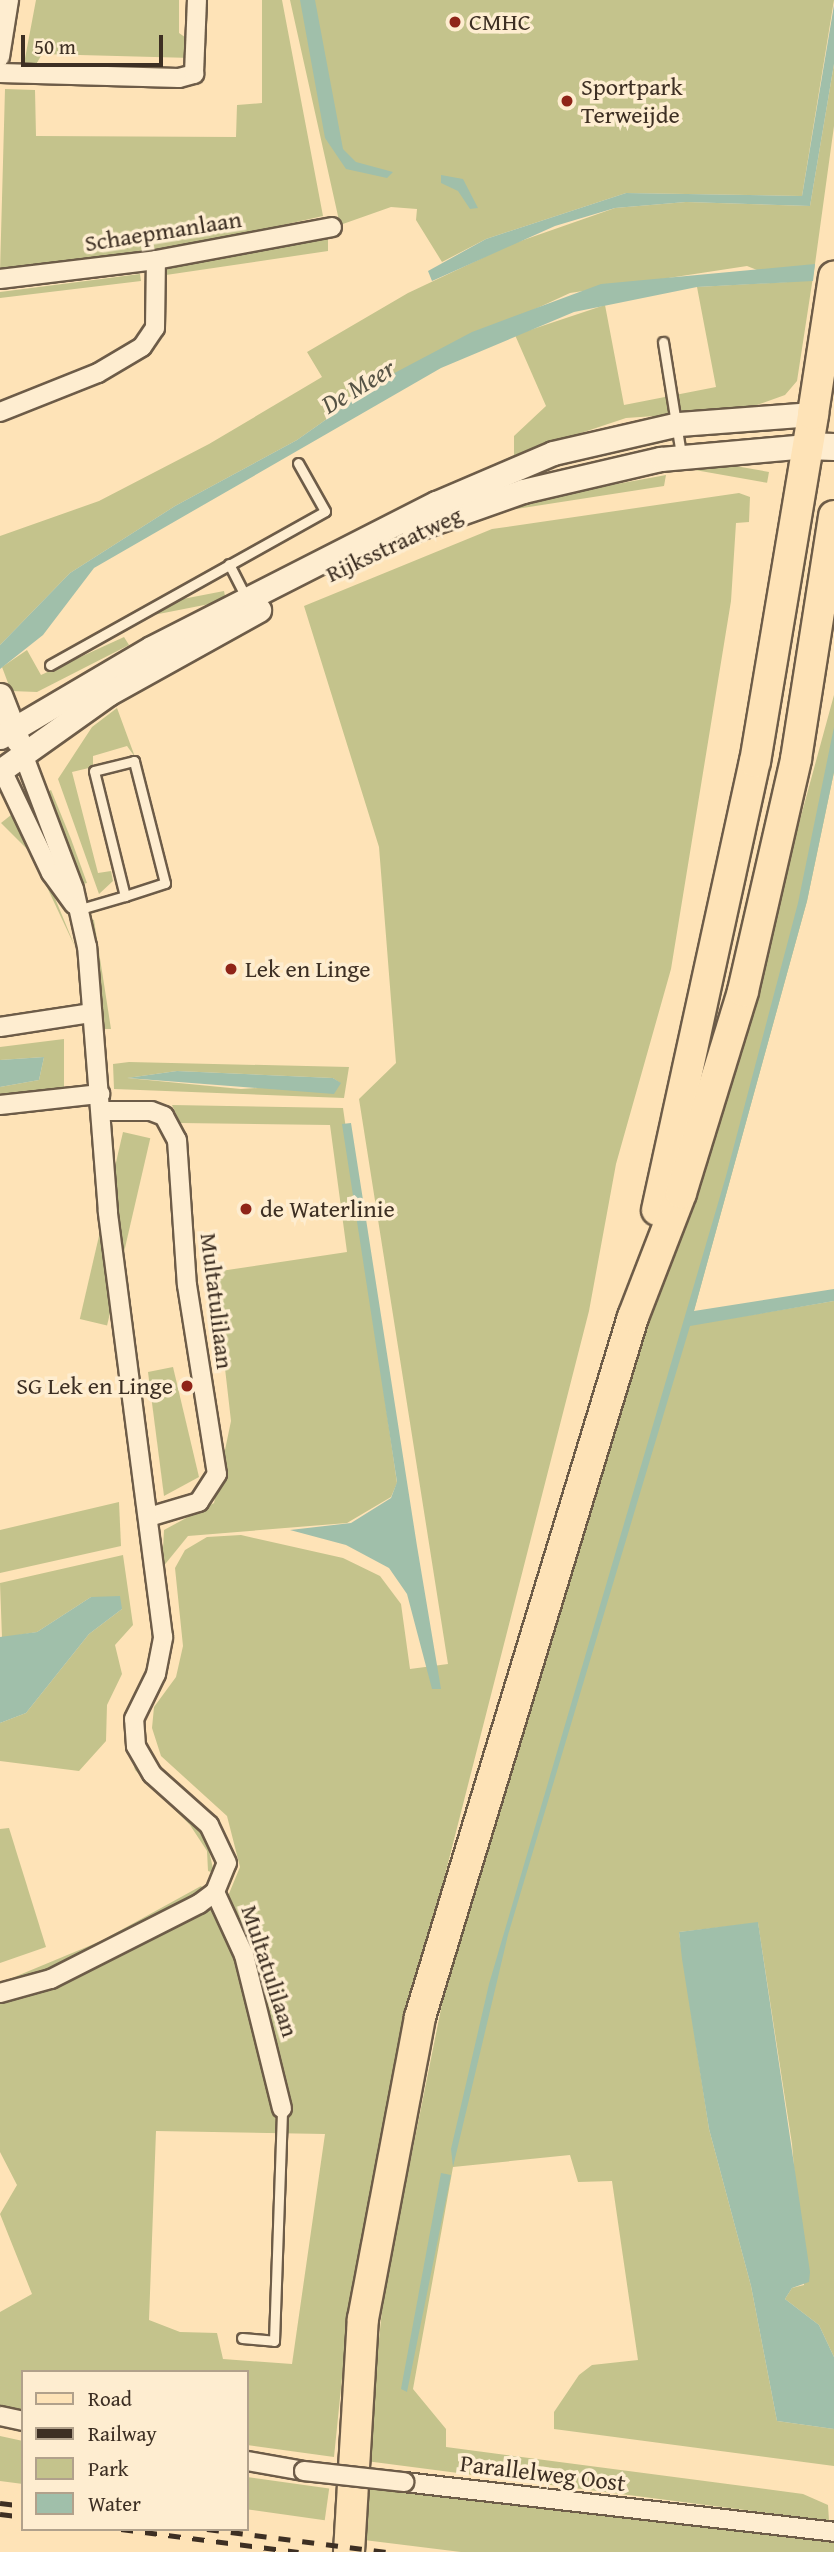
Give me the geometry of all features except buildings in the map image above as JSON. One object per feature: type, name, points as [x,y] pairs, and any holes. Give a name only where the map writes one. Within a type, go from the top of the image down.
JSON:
[{"type":"main road","points":[[634,1317],[755,762],[820,447],[834,277]]},
{"type":"main road","points":[[349,2552],[363,2319],[420,2017],[634,1317],[681,1193],[743,991],[796,759],[834,516]]},
{"type":"street","points":[[0,57],[9,0]]},
{"type":"street","points":[[0,73],[179,79],[194,74],[197,0]]},
{"type":"street","name":"Schaepmanlaan","points":[[0,279],[156,260],[332,227]]},
{"type":"street","points":[[0,412],[86,379],[142,347],[155,328],[156,260]]},
{"type":"street","name":"Rijksstraatweg","points":[[7,732],[251,606],[436,503],[553,453],[679,424],[823,413]]},
{"type":"street","name":"Rijksstraatweg","points":[[1,768],[108,695],[251,606],[440,519],[523,491],[681,456],[820,447]]},
{"type":"street","points":[[0,695],[7,732],[23,754]]},
{"type":"street","name":"Multatulilaan","points":[[23,754],[77,910],[92,1013],[163,1655],[136,1708],[136,1746],[152,1774],[209,1825],[223,1848],[225,1874],[215,1892],[251,1978],[282,2108]]},
{"type":"street","name":"Multatulilaan","points":[[1,768],[51,873],[77,910]]},
{"type":"street","points":[[0,1027],[92,1013]]},
{"type":"street","points":[[0,1105],[100,1102]]},
{"type":"street","name":"Multatulilaan","points":[[100,1102],[151,1111],[164,1116],[177,1140],[187,1285],[217,1474],[199,1502],[149,1517]]},
{"type":"street","points":[[0,1993],[51,1979],[215,1892]]},
{"type":"street","points":[[0,2416],[21,2421]]},
{"type":"street","name":"Parallelweg Oost","points":[[248,2461],[304,2471],[834,2532]]},
{"type":"lane","points":[[663,342],[679,424],[681,456]]},
{"type":"lane","points":[[50,665],[325,511],[299,463]]},
{"type":"lane","points":[[229,564],[251,606]]},
{"type":"lane","points":[[77,910],[165,883],[135,761],[94,771],[125,895]]},
{"type":"lane","points":[[242,2338],[274,2341],[282,2108]]},
{"type":"green space","points":[[36,0],[179,0],[179,33],[192,42],[192,58],[42,54],[34,68],[23,69]]},
{"type":"green space","points":[[262,0],[282,0],[323,216],[208,242],[0,272],[5,89],[35,90],[36,136],[236,137],[237,105],[262,103]]},
{"type":"green space","name":"Sportpark Terweijde","points":[[290,0],[834,0],[802,196],[626,193],[486,239],[442,262],[416,220],[417,209],[391,207],[340,225]]},
{"type":"green space","points":[[834,64],[834,126],[815,264],[797,381],[785,395],[743,410],[626,418],[515,455],[517,461],[334,543],[514,455],[514,436],[546,406],[515,335],[605,305],[624,405],[716,387],[697,287],[788,282],[747,266],[570,293],[385,378],[297,440],[175,506],[70,573],[0,645],[0,536],[99,501],[209,444],[322,377],[307,352],[408,293],[512,244],[615,208],[686,202],[810,206]]},
{"type":"green space","points":[[328,234],[328,251],[166,275],[164,266]]},
{"type":"green space","points":[[140,274],[141,281],[0,298],[0,292]]},
{"type":"green space","points":[[691,458],[769,472],[767,483],[689,469]]},
{"type":"green space","points":[[666,475],[664,486],[484,514],[486,508]]},
{"type":"green space","points":[[739,493],[750,497],[749,522],[736,523],[731,601],[671,969],[616,1164],[589,1311],[398,2059],[349,2309],[334,2457],[248,2445],[248,2370],[21,2370],[21,2411],[0,2407],[0,2312],[32,2294],[0,2214],[17,2185],[0,2152],[0,2001],[64,1983],[214,1908],[228,1896],[240,1867],[227,1816],[161,1756],[152,1728],[154,1707],[176,1677],[183,1646],[175,1568],[185,1550],[207,1537],[241,1535],[343,1558],[380,1576],[401,1604],[410,1669],[448,1664],[359,1099],[396,1063],[379,847],[304,606],[492,529]],"holes":[[[156,2131],[325,2134],[292,2364],[223,2359],[217,2333],[180,2332],[149,2320]]]},
{"type":"green space","points":[[224,591],[226,601],[148,616],[146,606]]},
{"type":"green space","points":[[124,637],[129,645],[37,692],[11,691],[2,667],[27,650],[41,675]]},
{"type":"green space","points":[[834,695],[834,772],[807,901],[690,1325],[834,1301],[834,2357],[819,2325],[785,2299],[792,2288],[804,2285],[792,2144],[758,1923],[679,1932],[709,2129],[751,2286],[777,2421],[834,2429],[834,2466],[554,2429],[554,2412],[579,2375],[592,2365],[638,2360],[612,2181],[578,2182],[570,2155],[453,2167],[413,2389],[446,2429],[446,2447],[803,2494],[828,2505],[829,2521],[366,2461],[384,2292],[449,1969],[634,1339],[696,1201]]},
{"type":"green space","points":[[117,708],[135,757],[127,746],[93,756],[93,767],[72,772],[98,873],[111,871],[113,881],[99,894],[58,779],[92,727]]},
{"type":"green space","points":[[51,790],[87,883],[79,885],[44,794]]},
{"type":"green space","points":[[11,815],[35,850],[76,949],[31,853],[1,823]]},
{"type":"green space","points":[[87,918],[94,920],[111,1029],[102,1029]]},
{"type":"green space","points":[[64,1039],[64,1090],[0,1099],[0,1087],[39,1080],[44,1057],[0,1060],[0,1047]]},
{"type":"green space","points":[[129,1062],[349,1067],[344,1098],[114,1089],[113,1064]],"holes":[[[177,1071],[333,1078],[340,1083],[241,1089],[127,1078]]]},
{"type":"green space","points":[[172,1105],[343,1108],[397,1483],[391,1497],[347,1523],[188,1536],[162,1568],[164,1530],[214,1503],[231,1421],[214,1272],[347,1252],[330,1125],[180,1123]]},
{"type":"green space","points":[[123,1132],[150,1138],[107,1325],[80,1319]]},
{"type":"green space","points":[[173,1367],[199,1477],[164,1496],[148,1372]]},
{"type":"green space","points":[[119,1502],[121,1546],[0,1573],[0,1530]]},
{"type":"green space","points":[[123,1555],[133,1625],[115,1645],[122,1674],[107,1705],[106,1741],[79,1771],[0,1761],[0,1723],[26,1713],[89,1634],[122,1609],[91,1597],[37,1632],[2,1638],[0,1583]]},
{"type":"green space","points":[[127,1741],[138,1767],[205,1833],[214,1873],[208,1871],[207,1851],[190,1825],[135,1770]]},
{"type":"green space","points":[[9,1828],[46,1947],[0,1963],[0,1829]]},
{"type":"green space","points":[[201,1886],[204,1889],[184,1903],[53,1968],[0,1983],[101,1941]]},
{"type":"green space","points":[[0,2436],[21,2441],[21,2484],[0,2481]]},
{"type":"green space","points":[[248,2477],[329,2489],[325,2520],[248,2509]]},
{"type":"green space","points":[[364,2482],[834,2542],[834,2552],[461,2552],[364,2540]]},
{"type":"water","points":[[300,0],[315,0],[343,149],[356,162],[393,172],[387,178],[346,169],[325,138]]},
{"type":"water","points":[[834,5],[834,64],[810,206],[686,202],[615,208],[555,226],[432,281],[428,271],[486,239],[626,193],[802,196]]},
{"type":"water","points":[[441,175],[463,179],[478,208],[470,209],[458,191],[441,183]]},
{"type":"water","points":[[815,264],[813,281],[697,287],[574,312],[441,368],[94,568],[43,635],[0,669],[0,645],[70,573],[175,506],[297,440],[385,378],[472,332],[601,284]]},
{"type":"water","points":[[834,727],[834,772],[807,901],[694,1311],[834,1289],[834,1301],[690,1326],[508,1935],[453,2167],[451,2149],[489,1984],[726,1176],[798,903]]},
{"type":"water","points":[[44,1057],[39,1080],[0,1087],[0,1060]]},
{"type":"water","points":[[177,1071],[333,1078],[341,1083],[334,1094],[127,1078]]},
{"type":"water","points":[[351,1123],[441,1689],[432,1689],[407,1594],[389,1568],[346,1545],[290,1530],[351,1523],[391,1498],[397,1482],[342,1124]]},
{"type":"water","points":[[120,1596],[122,1609],[89,1634],[26,1713],[0,1723],[0,1637],[37,1632],[91,1597]]},
{"type":"water","points":[[758,1922],[810,2272],[809,2282],[792,2288],[785,2299],[819,2325],[834,2357],[834,2429],[777,2421],[751,2286],[709,2129],[682,1959],[679,1932]]},
{"type":"water","points":[[441,2173],[451,2175],[407,2392],[401,2389]]},
{"type":"railway","points":[[0,2503],[21,2506]]},
{"type":"railway","points":[[0,2514],[21,2517]]},
{"type":"railway","points":[[136,2531],[299,2552]]},
{"type":"railway","points":[[223,2531],[387,2552]]},
{"type":"place","name":"CMHC","points":[[455,22]]},
{"type":"place","name":"Sportpark Terweijde","points":[[567,101]]},
{"type":"place","name":"Lek en Linge","points":[[231,969]]},
{"type":"place","name":"de Waterlinie","points":[[246,1209]]},
{"type":"place","name":"SG Lek en Linge","points":[[187,1386]]},
{"type":"water label","name":"De Meer","points":[[358,386]]}]
